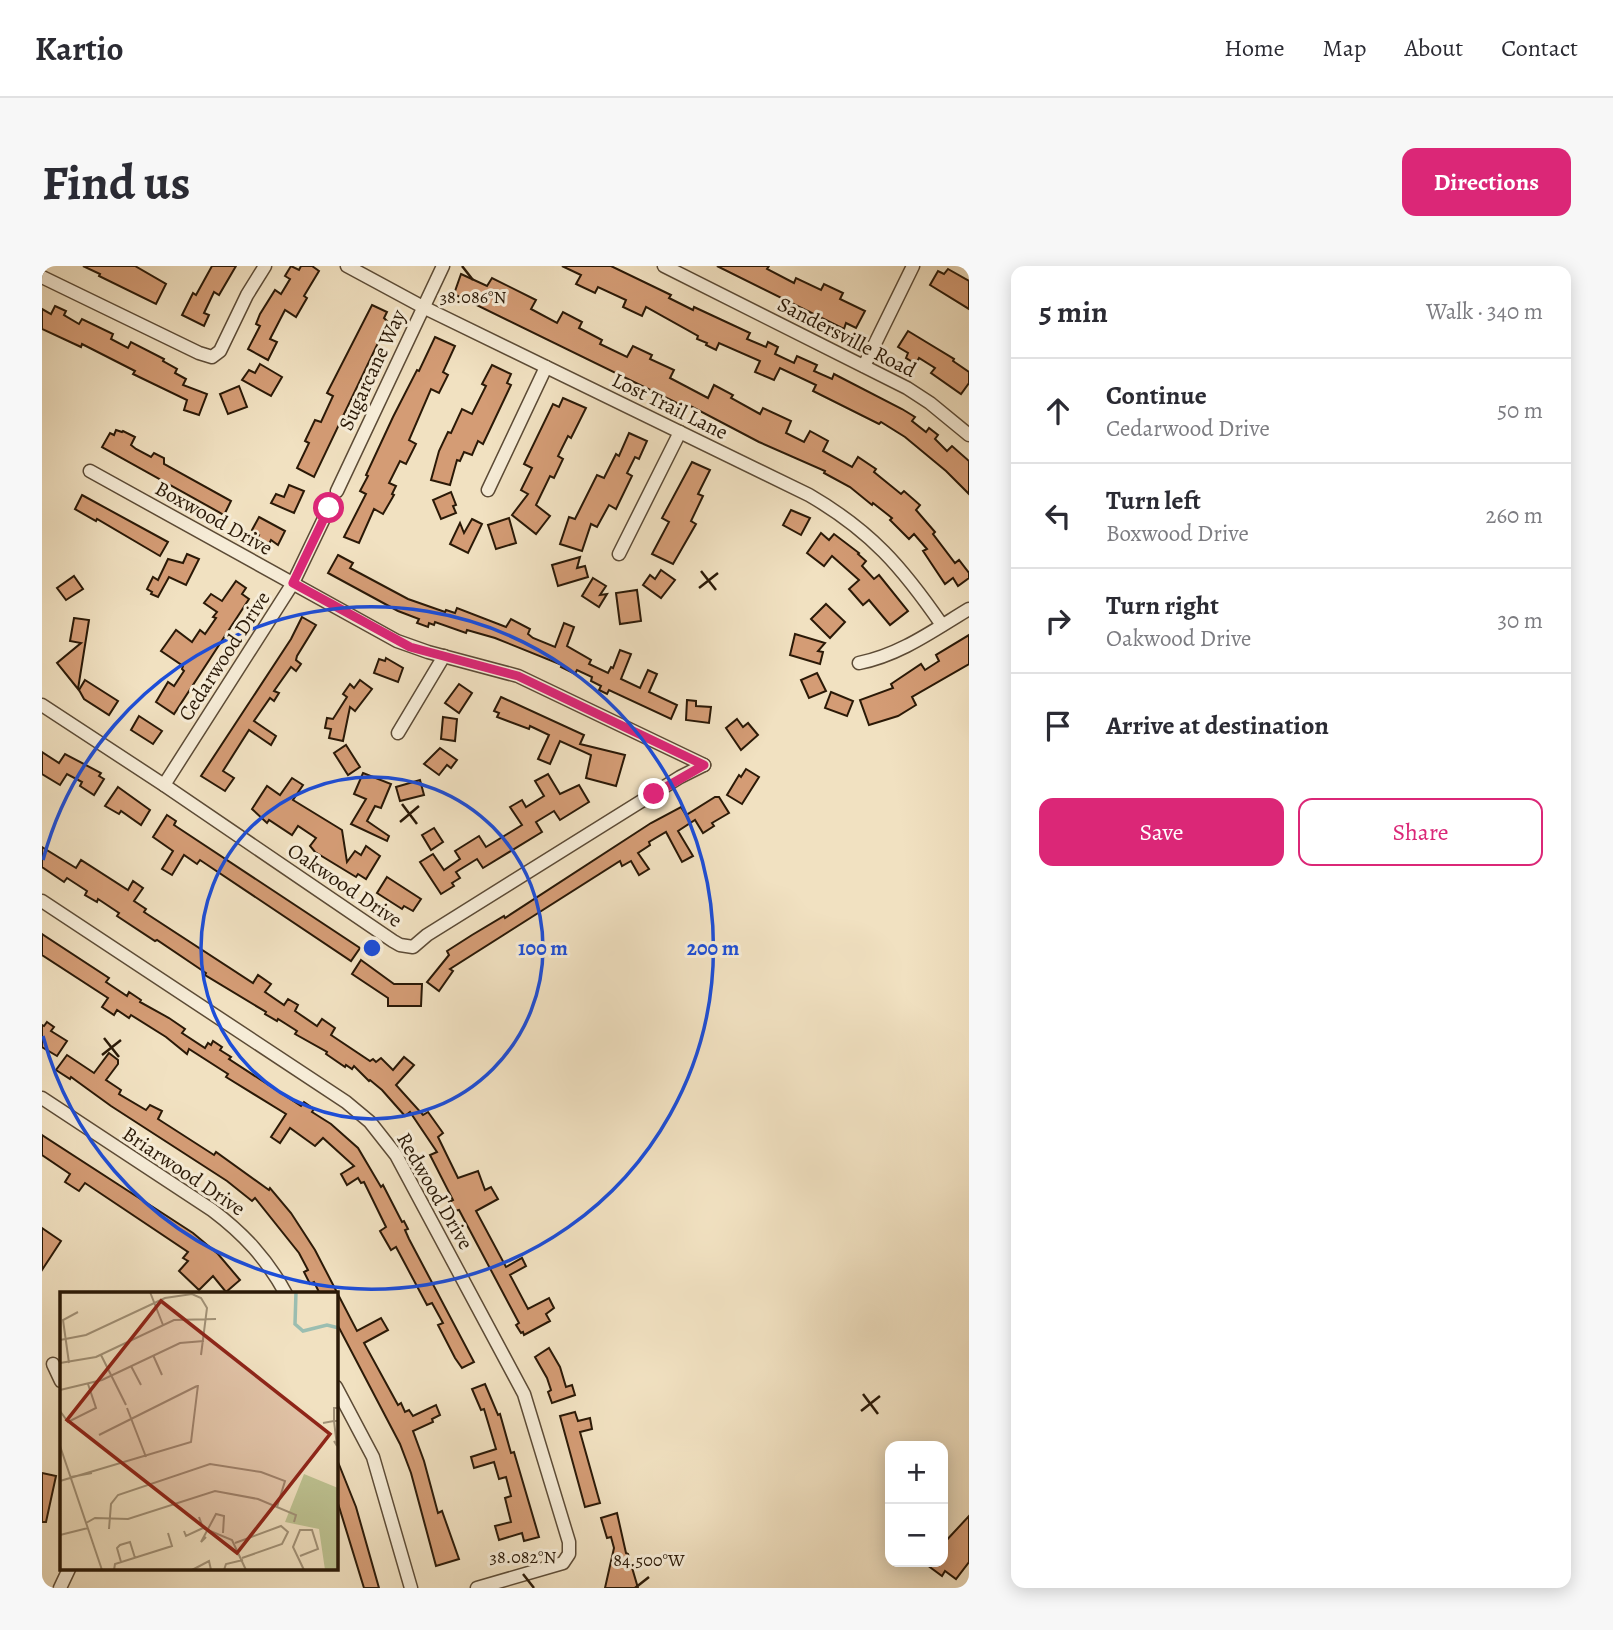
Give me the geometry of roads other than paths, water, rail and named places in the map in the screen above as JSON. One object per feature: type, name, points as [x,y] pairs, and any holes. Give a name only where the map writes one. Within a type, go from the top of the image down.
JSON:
[{"type":"street","points":[[42,277],[199,354],[212,357],[220,351],[247,295],[265,266]]},
{"type":"street","name":"Lost Trail Lane","points":[[347,266],[423,307],[809,495],[841,514],[887,553],[942,625]]},
{"type":"street","name":"Sugarcane Way","points":[[337,491],[443,266]]},
{"type":"street","name":"Sandersville Road","points":[[664,266],[864,366],[930,403],[969,435]]},
{"type":"street","points":[[864,366],[913,266]]},
{"type":"street","points":[[488,490],[546,367]]},
{"type":"street","points":[[619,554],[680,432]]},
{"type":"street","name":"Boxwood Drive","points":[[90,471],[397,641],[498,669],[535,683],[704,765]]},
{"type":"street","name":"Cedarwood Drive","points":[[164,785],[293,583],[329,508]]},
{"type":"street","points":[[859,663],[883,658],[969,609]]},
{"type":"street","points":[[398,733],[444,656]]},
{"type":"street","name":"Oakwood Drive","points":[[42,705],[393,941],[413,947],[680,777],[704,765]]},
{"type":"street","name":"Redwood Drive","points":[[42,901],[346,1102],[370,1122],[396,1155],[524,1394],[569,1542],[569,1555],[563,1563],[477,1588]]},
{"type":"street","name":"Briarwood Drive","points":[[42,1098],[237,1229],[257,1249],[285,1292]]},
{"type":"street","points":[[53,1364],[60,1379]]},
{"type":"street","points":[[338,1391],[373,1457],[411,1588]]},
{"type":"street","points":[[60,1588],[69,1570]]}]
